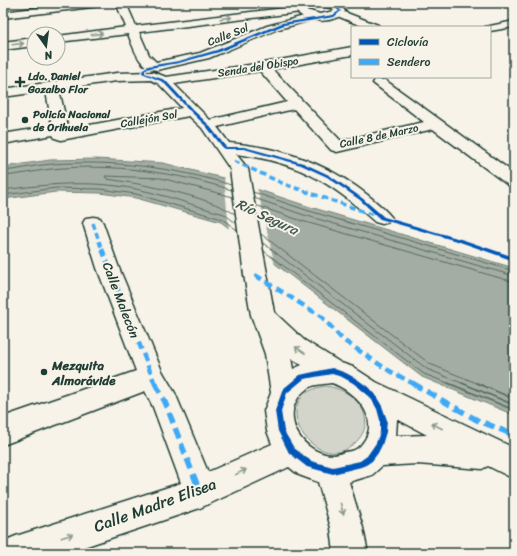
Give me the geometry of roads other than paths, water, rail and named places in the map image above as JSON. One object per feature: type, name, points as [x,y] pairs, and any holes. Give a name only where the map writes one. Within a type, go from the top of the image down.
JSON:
[{"type":"street","points":[[3,15],[100,3]]},
{"type":"street","points":[[121,3],[144,57],[156,72],[206,125],[225,148],[239,169],[255,275],[263,315],[278,354],[284,393]]},
{"type":"street","points":[[312,3],[324,3]]},
{"type":"street","points":[[66,38],[299,8],[316,3]]},
{"type":"street","points":[[321,3],[331,5],[335,12]]},
{"type":"street","points":[[299,8],[308,15],[335,12],[370,25]]},
{"type":"street","points":[[283,24],[299,8]]},
{"type":"street","points":[[283,24],[335,12]]},
{"type":"street","name":"Calle Sol","points":[[3,94],[156,72],[179,62],[218,51],[283,24]]},
{"type":"street","points":[[491,28],[514,24]]},
{"type":"street","points":[[3,46],[26,43]]},
{"type":"street","name":"Senda del Obispo","points":[[156,72],[263,67],[351,51]]},
{"type":"street","name":"Calle 8 de Marzo","points":[[263,67],[337,147],[435,124]]},
{"type":"street","name":"Calle 8 de Marzo","points":[[380,83],[514,182]]},
{"type":"street","points":[[3,139],[60,129],[52,86]]},
{"type":"street","points":[[206,125],[296,104]]},
{"type":"street","name":"Callejón Sol","points":[[60,129],[61,135],[192,111]]},
{"type":"street","points":[[225,148],[244,148],[302,164],[321,173],[361,199],[382,218]]},
{"type":"street","name":"Calle Malecón","points":[[93,223],[108,268],[151,377],[165,402],[200,492]]},
{"type":"street","points":[[263,315],[295,347],[332,372]]},
{"type":"street","points":[[371,392],[379,406],[384,422],[382,438],[375,452],[364,463],[349,469],[331,472],[317,468],[292,452],[282,438],[278,422],[279,407],[284,393],[292,383],[304,375],[318,372],[332,372],[346,375],[360,382],[371,392],[512,463]]},
{"type":"street","points":[[3,431],[151,377]]},
{"type":"street","points":[[375,452],[417,449],[476,452],[512,463]]},
{"type":"street","name":"Calle Madre Elisea","points":[[16,553],[200,492],[254,466],[292,452]]},
{"type":"street","points":[[331,472],[347,528],[351,553]]},
{"type":"water","name":"Río Segura","points":[[96,159],[163,163],[223,178],[307,206],[514,268],[514,415],[422,377],[221,222],[136,198],[100,193],[56,192],[3,199],[3,167],[50,160]]},
{"type":"place","name":"Ldo. Daniel Gozalbo Flor","points":[[20,82]]},
{"type":"place","name":"Policía Nacional de Orihuela","points":[[25,120]]},
{"type":"place","name":"Mezquita Almorávide","points":[[44,372]]}]
